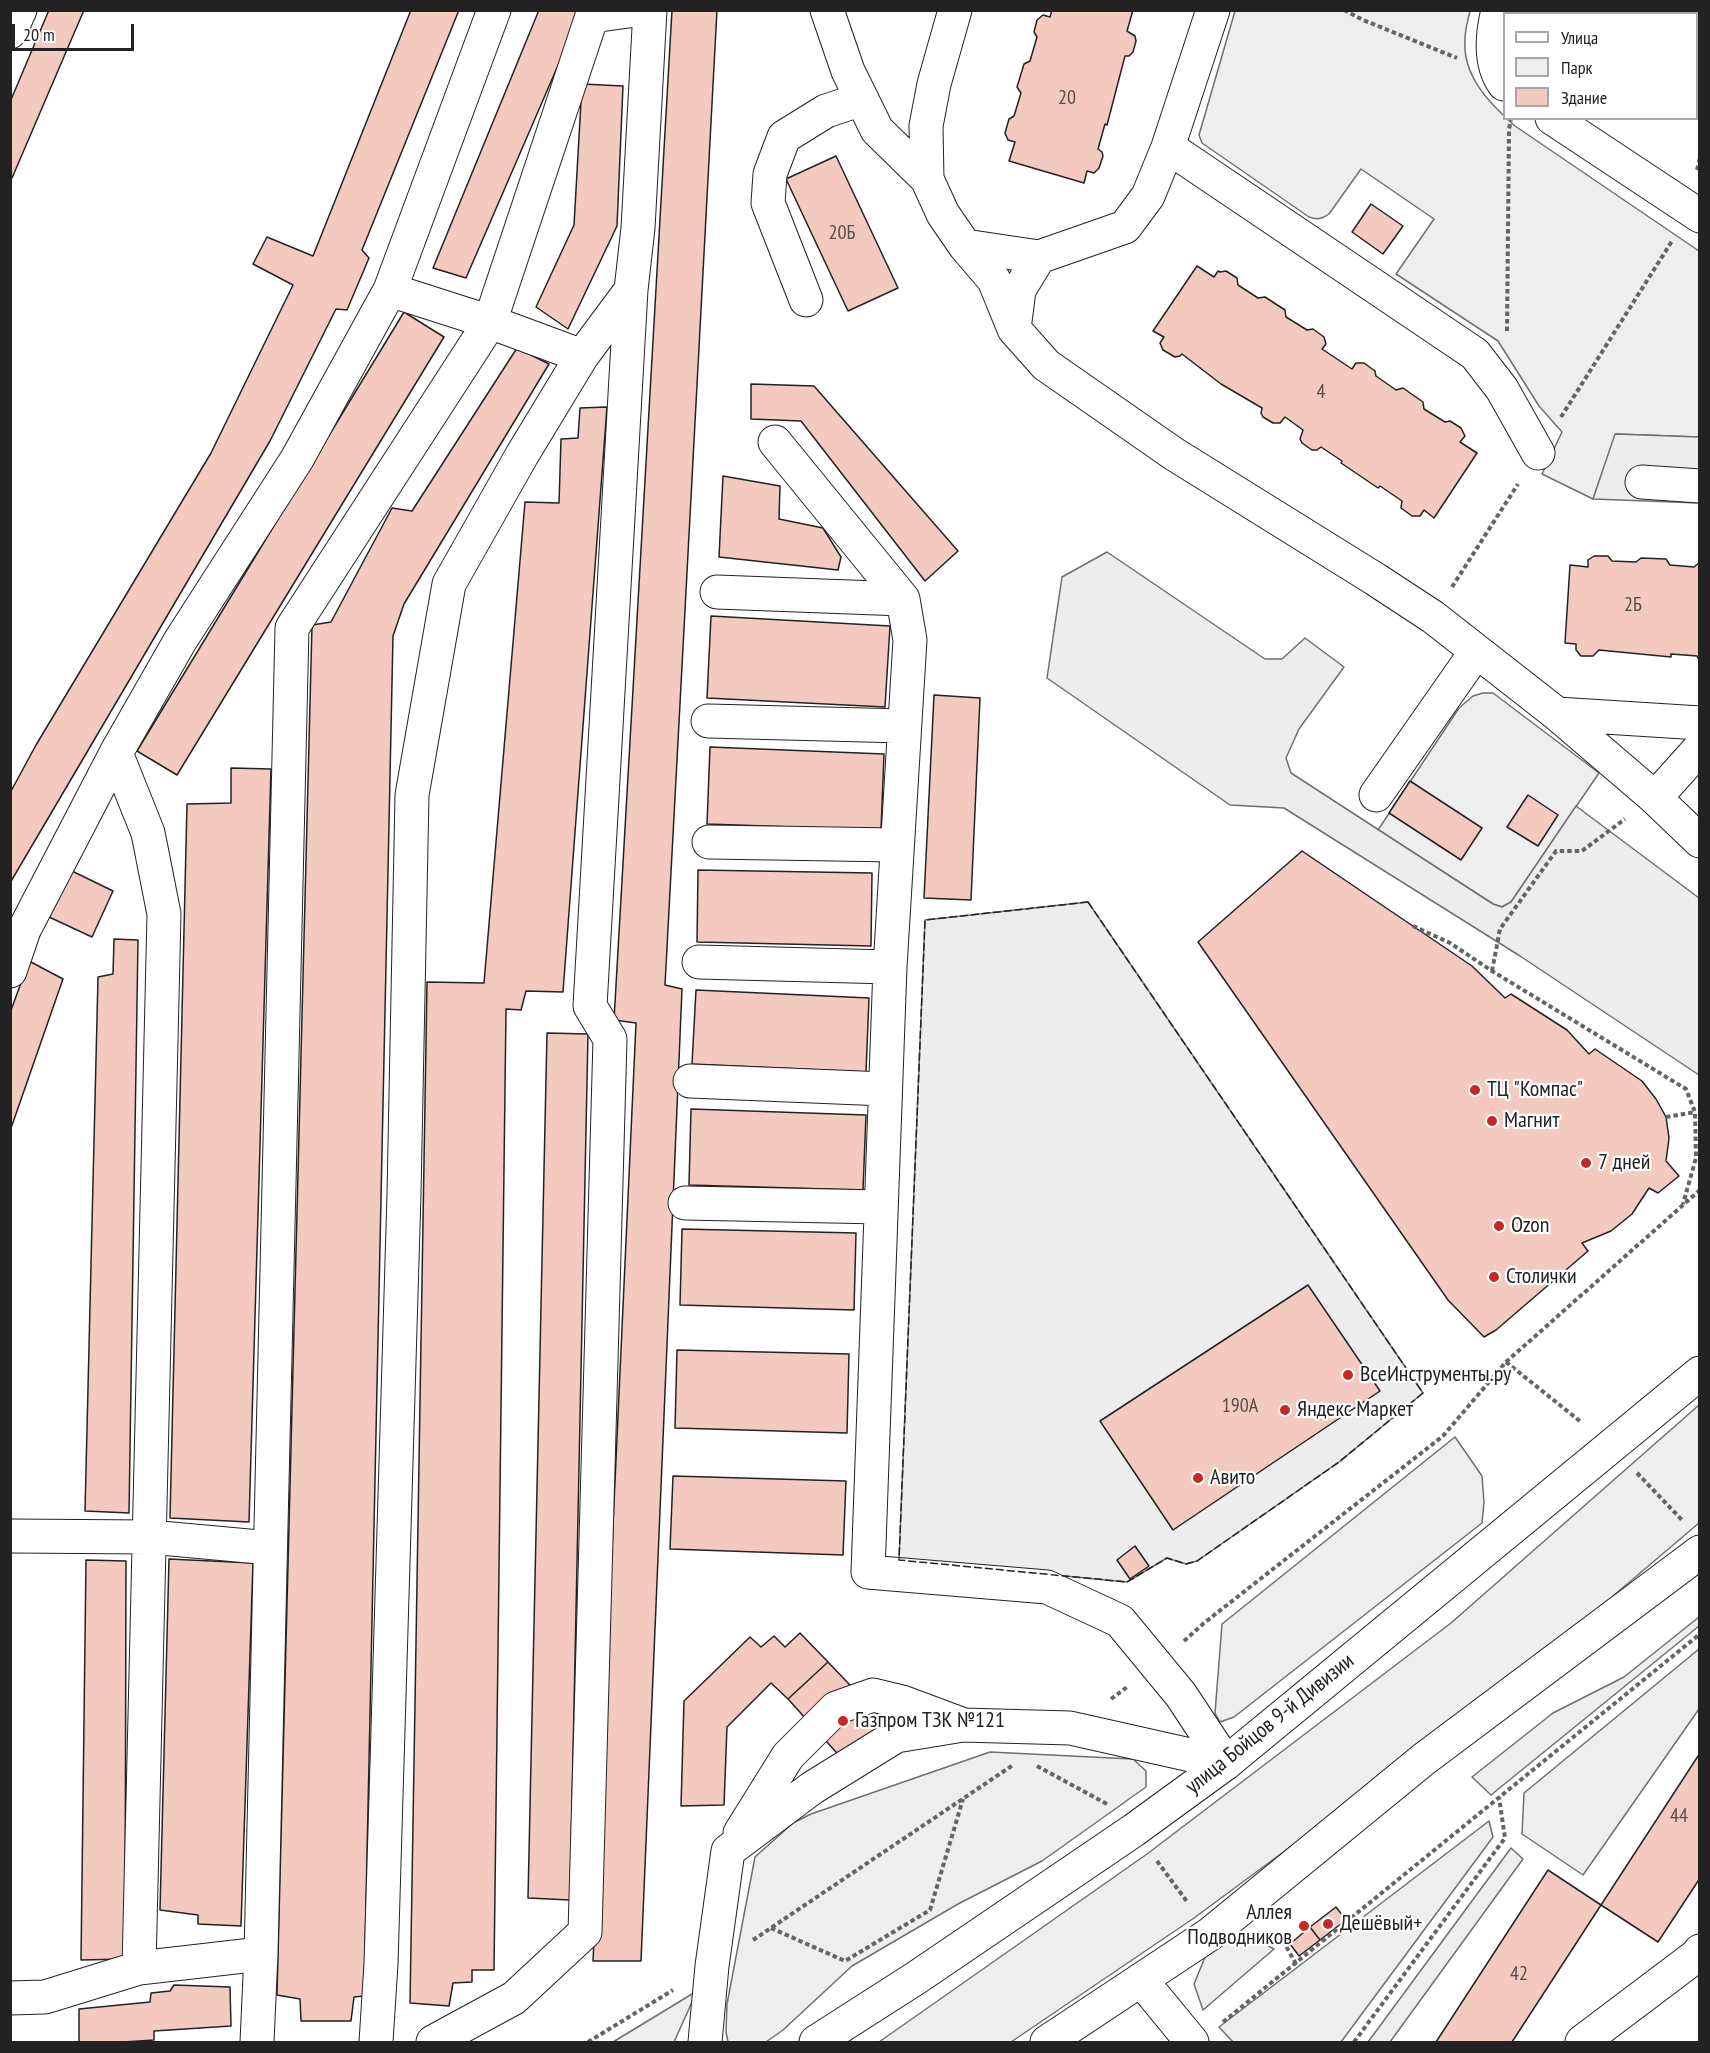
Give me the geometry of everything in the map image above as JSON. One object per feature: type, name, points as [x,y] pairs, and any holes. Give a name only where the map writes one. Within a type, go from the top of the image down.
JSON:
[{"type":"main road","points":[[10,32],[20,10]]},
{"type":"main road","points":[[10,971],[24,930],[116,753],[180,641],[297,459],[390,290],[494,10]]},
{"type":"main road","points":[[257,2043],[292,628],[490,322],[592,16],[636,10]]},
{"type":"main road","points":[[433,2043],[514,1998],[585,1932],[610,1039],[590,1006],[631,290],[638,228],[650,10]]},
{"type":"main road","points":[[828,10],[848,71],[877,130],[927,179],[943,214],[965,246],[994,280],[1014,328],[1046,365],[1174,454],[1376,579],[1432,617],[1557,714],[1655,798],[1700,841]]},
{"type":"main road","points":[[927,179],[926,126],[934,84],[955,10]]},
{"type":"main road","points":[[965,246],[1039,257],[1125,227],[1148,196],[1168,147],[1213,10]]},
{"type":"main road","points":[[1498,10],[1494,58],[1501,79]]},
{"type":"main road","points":[[806,300],[768,203],[770,174],[784,137],[826,111],[862,99]]},
{"type":"main road","points":[[1555,120],[1700,216]]},
{"type":"main road","points":[[1168,147],[1475,354],[1502,389],[1538,453]]},
{"type":"main road","points":[[1014,328],[1019,290],[1039,257]]},
{"type":"main road","points":[[390,290],[490,322],[582,356]]},
{"type":"main road","points":[[376,2043],[381,1964],[404,1194],[412,795],[449,584],[522,455],[582,356],[631,290]]},
{"type":"main road","points":[[776,442],[903,599],[910,640],[890,966],[868,1572],[1047,1587],[1120,1620],[1181,1695],[1226,1763]]},
{"type":"main road","points":[[1642,482],[1700,486]]},
{"type":"main road","points":[[717,592],[903,599]]},
{"type":"main road","points":[[1376,795],[1476,652]]},
{"type":"main road","points":[[1557,714],[1700,723]]},
{"type":"main road","points":[[708,721],[904,726]]},
{"type":"main road","points":[[1655,798],[1700,748]]},
{"type":"main road","points":[[116,753],[148,833],[164,914],[139,1968]]},
{"type":"main road","points":[[709,842],[896,845]]},
{"type":"main road","points":[[699,962],[890,966]]},
{"type":"main road","points":[[690,1081],[885,1089]]},
{"type":"main road","points":[[685,1203],[881,1207]]},
{"type":"main road","name":"улица Бойцов 9-й Дивизии","points":[[816,2043],[1134,1830],[1226,1763],[1700,1373]]},
{"type":"main road","points":[[10,1536],[150,1537],[270,1548]]},
{"type":"main road","points":[[1047,2043],[1210,1934],[1424,1759],[1700,1552]]},
{"type":"main road","points":[[705,2043],[712,1965],[728,1851],[788,1756],[836,1708],[873,1695],[902,1701],[963,1725]]},
{"type":"main road","points":[[728,1851],[812,1788],[896,1736],[963,1725],[1070,1728],[1226,1763]]},
{"type":"main road","points":[[1582,2043],[1700,1951]]},
{"type":"main road","points":[[10,1998],[45,1997],[139,1968],[261,1954]]},
{"type":"main road","points":[[1141,1980],[1203,2035]]},
{"type":"path","points":[[1344,10],[1501,79]]},
{"type":"path","points":[[1492,376],[1507,349],[1511,120]]},
{"type":"path","points":[[1492,971],[1500,929],[1556,851],[1582,851],[1655,798]]},
{"type":"path","points":[[1413,926],[1450,943],[1686,1089],[1695,1112],[1696,1158],[1683,1204]]},
{"type":"path","points":[[1666,1117],[1695,1112]]},
{"type":"path","points":[[1203,2035],[1296,1964],[1700,1634]]},
{"type":"path","points":[[1032,1764],[1113,1807],[1134,1830],[1210,1934]]},
{"type":"path","points":[[1354,2043],[1505,1838],[1499,1797]]},
{"type":"path","points":[[771,1928],[845,1961],[930,1910],[963,1798]]},
{"type":"path","points":[[1258,1943],[1281,1937],[1296,1964]]},
{"type":"green space","points":[[1235,11],[1470,11],[1465,35],[1468,65],[1487,99],[1503,115],[1503,120],[1509,120],[1699,251],[1699,437],[1616,434],[1593,499],[1542,474],[1562,432],[1539,406],[1498,341],[1396,274],[1434,219],[1361,169],[1329,214],[1319,218],[1309,217],[1202,143],[1199,135]]},
{"type":"green space","points":[[1493,693],[1599,773],[1511,902],[1502,907],[1493,904],[1378,830],[1459,708],[1473,696]]},
{"type":"green space","name":"Аллея Подводников","points":[[1699,1405],[1699,1523],[1500,1692],[1194,1918],[1011,2042],[879,2042],[1147,1854],[1451,1623]]},
{"type":"green space","points":[[1455,1437],[1482,1476],[1484,1502],[1482,1523],[1234,1717],[1220,1722],[1215,1713],[1222,1624]]},
{"type":"green space","points":[[1699,1617],[1699,1626],[1491,1795],[1472,1777],[1553,1713],[1624,1677]]},
{"type":"green space","points":[[1699,1649],[1699,1709],[1583,1875],[1522,1834],[1524,1793]]},
{"type":"green space","points":[[990,1752],[1133,1759],[1146,1771],[1146,1787],[1042,1861],[958,1904],[852,1966],[783,2030],[766,2042],[728,2042],[727,2004],[755,1857],[793,1823],[811,1814]]},
{"type":"green space","points":[[1489,1821],[1493,1837],[1341,2042],[1233,2042],[1219,2027]]},
{"type":"green space","points":[[1511,1848],[1523,1859],[1390,2042],[1368,2042]]},
{"type":"green space","points":[[1247,1934],[1274,1949],[1203,2010],[1194,1984],[1208,1950]]},
{"type":"green space","points":[[697,1991],[674,2042],[613,2042]]},
{"type":"shaded area","points":[[1615,434],[1699,437],[1699,503],[1593,499]]},
{"type":"shaded area","points":[[1107,552],[1265,659],[1282,659],[1305,638],[1344,667],[1299,729],[1286,758],[1291,773],[1493,904],[1502,907],[1511,902],[1576,806],[1699,898],[1699,1075],[1520,956],[1284,808],[1230,805],[1047,678],[1062,577]]},
{"type":"shaded area","points":[[1088,902],[1423,1393],[1339,1462],[1197,1561],[1186,1564],[1167,1558],[1127,1582],[899,1560],[925,920]]},
{"type":"building","points":[[49,10],[84,10],[12,178],[10,177],[10,102]]},
{"type":"building","points":[[411,10],[459,10],[362,250],[369,258],[347,310],[336,309],[270,441],[10,883],[10,793],[36,745],[211,453],[293,285],[253,264],[267,237],[313,256]]},
{"type":"building","points":[[539,10],[582,10],[466,278],[433,268]]},
{"type":"building","points":[[672,10],[717,10],[665,985],[682,989],[641,1961],[593,1961],[636,1023],[614,1020]]},
{"type":"building","points":[[1052,10],[1133,10],[1127,31],[1135,36],[1133,52],[1125,56],[1107,125],[1105,124],[1098,149],[1103,156],[1099,168],[1094,173],[1087,171],[1084,183],[1009,161],[1015,142],[1008,140],[1005,133],[1009,119],[1014,116],[1021,93],[1017,87],[1024,64],[1030,61],[1037,37],[1034,32],[1037,20],[1043,15],[1050,17]]},
{"type":"building","points":[[1567,10],[1668,10],[1669,12],[1568,12]]},
{"type":"building","points":[[582,84],[623,86],[617,226],[568,329],[536,307],[574,225]]},
{"type":"building","points":[[836,156],[898,288],[848,311],[786,179]]},
{"type":"building","points":[[1371,204],[1403,226],[1383,254],[1352,232]]},
{"type":"building","points":[[1197,266],[1214,277],[1218,271],[1226,271],[1237,278],[1238,285],[1258,298],[1265,297],[1285,310],[1286,317],[1307,330],[1313,329],[1324,337],[1326,344],[1322,349],[1352,369],[1356,363],[1364,363],[1375,371],[1376,376],[1396,390],[1403,388],[1423,402],[1424,409],[1445,422],[1450,421],[1461,428],[1465,436],[1460,442],[1477,453],[1434,518],[1424,510],[1420,516],[1412,516],[1401,508],[1402,501],[1380,486],[1378,488],[1321,447],[1312,450],[1302,443],[1300,439],[1303,430],[1285,417],[1280,423],[1273,423],[1263,417],[1262,408],[1221,384],[1182,354],[1175,357],[1163,350],[1160,343],[1164,337],[1153,331]]},
{"type":"building","points":[[404,312],[444,337],[177,775],[137,751]]},
{"type":"building","points":[[517,348],[549,364],[404,604],[393,636],[364,1996],[354,1997],[351,2021],[301,2021],[300,1999],[277,1995],[312,625],[331,622],[392,508],[412,511]]},
{"type":"building","points":[[751,384],[814,386],[958,551],[925,581],[801,421],[751,419]]},
{"type":"building","points":[[607,407],[563,992],[526,991],[521,1010],[506,1009],[494,1970],[472,1970],[472,1982],[453,1983],[449,2006],[410,2003],[427,982],[484,983],[525,502],[559,503],[561,439],[578,438],[580,408]]},
{"type":"building","points":[[723,476],[780,486],[779,519],[823,528],[841,557],[838,570],[719,557]]},
{"type":"building","points":[[1594,556],[1608,556],[1612,561],[1636,562],[1641,558],[1666,559],[1670,565],[1694,567],[1700,562],[1700,662],[1697,656],[1671,654],[1671,657],[1599,650],[1593,656],[1581,656],[1576,650],[1576,644],[1565,643],[1570,565],[1588,567],[1588,560]]},
{"type":"building","points":[[711,616],[890,626],[885,707],[707,698]]},
{"type":"building","points":[[934,695],[980,698],[971,900],[924,898]]},
{"type":"building","points":[[710,747],[884,754],[881,830],[707,824]]},
{"type":"building","points":[[231,768],[271,769],[249,1522],[170,1518],[187,804],[231,803]]},
{"type":"building","points":[[1410,781],[1482,828],[1461,860],[1389,813]]},
{"type":"building","points":[[1528,795],[1558,815],[1538,846],[1507,827]]},
{"type":"building","name":"ТЦ \"Компас\"","points":[[1302,851],[1472,966],[1505,998],[1511,994],[1567,1030],[1589,1054],[1595,1049],[1642,1081],[1666,1117],[1669,1138],[1666,1161],[1679,1176],[1658,1193],[1649,1188],[1632,1214],[1611,1231],[1582,1243],[1588,1251],[1496,1330],[1484,1337],[1448,1300],[1198,942]]},
{"type":"building","points":[[698,870],[872,873],[871,946],[697,942]]},
{"type":"building","points":[[72,871],[113,891],[92,937],[49,917]]},
{"type":"building","points":[[114,939],[138,940],[129,1513],[85,1511],[98,977],[113,974]]},
{"type":"building","points":[[29,961],[63,979],[10,1131],[10,1013]]},
{"type":"building","points":[[696,990],[869,998],[866,1072],[692,1064]]},
{"type":"building","points":[[547,1033],[588,1034],[570,1900],[528,1898]]},
{"type":"building","points":[[691,1109],[866,1115],[863,1190],[689,1185]]},
{"type":"building","points":[[682,1229],[856,1233],[854,1310],[680,1305]]},
{"type":"building","points":[[1308,1285],[1380,1391],[1173,1530],[1100,1421]]},
{"type":"building","points":[[677,1350],[849,1354],[847,1433],[675,1428]]},
{"type":"building","points":[[673,1476],[846,1481],[843,1555],[670,1549]]},
{"type":"building","points":[[1135,1546],[1149,1566],[1130,1579],[1117,1560]]},
{"type":"building","points":[[169,1559],[253,1563],[241,1926],[198,1924],[198,1915],[160,1910]]},
{"type":"building","points":[[86,1560],[126,1561],[125,1959],[81,1960]]},
{"type":"building","points":[[800,1633],[828,1662],[788,1699],[771,1683],[727,1727],[724,1805],[681,1806],[684,1701],[750,1637],[761,1647],[774,1636],[785,1647]]},
{"type":"building","points":[[828,1662],[887,1724],[845,1762],[788,1699]]},
{"type":"building","points":[[1700,1753],[1700,1878],[1658,1942],[1601,1905]]},
{"type":"building","points":[[1548,1870],[1601,1905],[1512,2042],[1436,2042]]},
{"type":"building","name":"Дешёвый+","points":[[1336,1907],[1346,1920],[1320,1940],[1310,1927]]},
{"type":"building","points":[[1310,1927],[1320,1940],[1299,1956],[1290,1944]]},
{"type":"building","points":[[174,1985],[230,1987],[231,2026],[154,2031],[154,2040],[79,2042],[79,2009],[150,2002],[151,1993],[170,1991]]},
{"type":"fence","points":[[1088,902],[1423,1393],[1339,1462],[1197,1561],[1186,1564],[1167,1558],[1127,1582],[899,1560],[925,920],[1088,902]]},
{"type":"place","name":"ТЦ \"Компас\"","points":[[1475,1090]]},
{"type":"place","name":"Магнит","points":[[1492,1121]]},
{"type":"place","name":"7 дней","points":[[1586,1163]]},
{"type":"place","name":"Ozon","points":[[1499,1226]]},
{"type":"place","name":"Столички","points":[[1494,1277]]},
{"type":"place","name":"ВсеИнструменты.ру","points":[[1348,1375]]},
{"type":"place","name":"Яндекс Маркет","points":[[1285,1410]]},
{"type":"place","name":"Авито","points":[[1198,1478]]},
{"type":"place","name":"Газпром ТЗК №121","points":[[843,1721]]},
{"type":"place","name":"Дешёвый+","points":[[1328,1924]]},
{"type":"place","name":"Аллея Подводников","points":[[1304,1926]]}]
